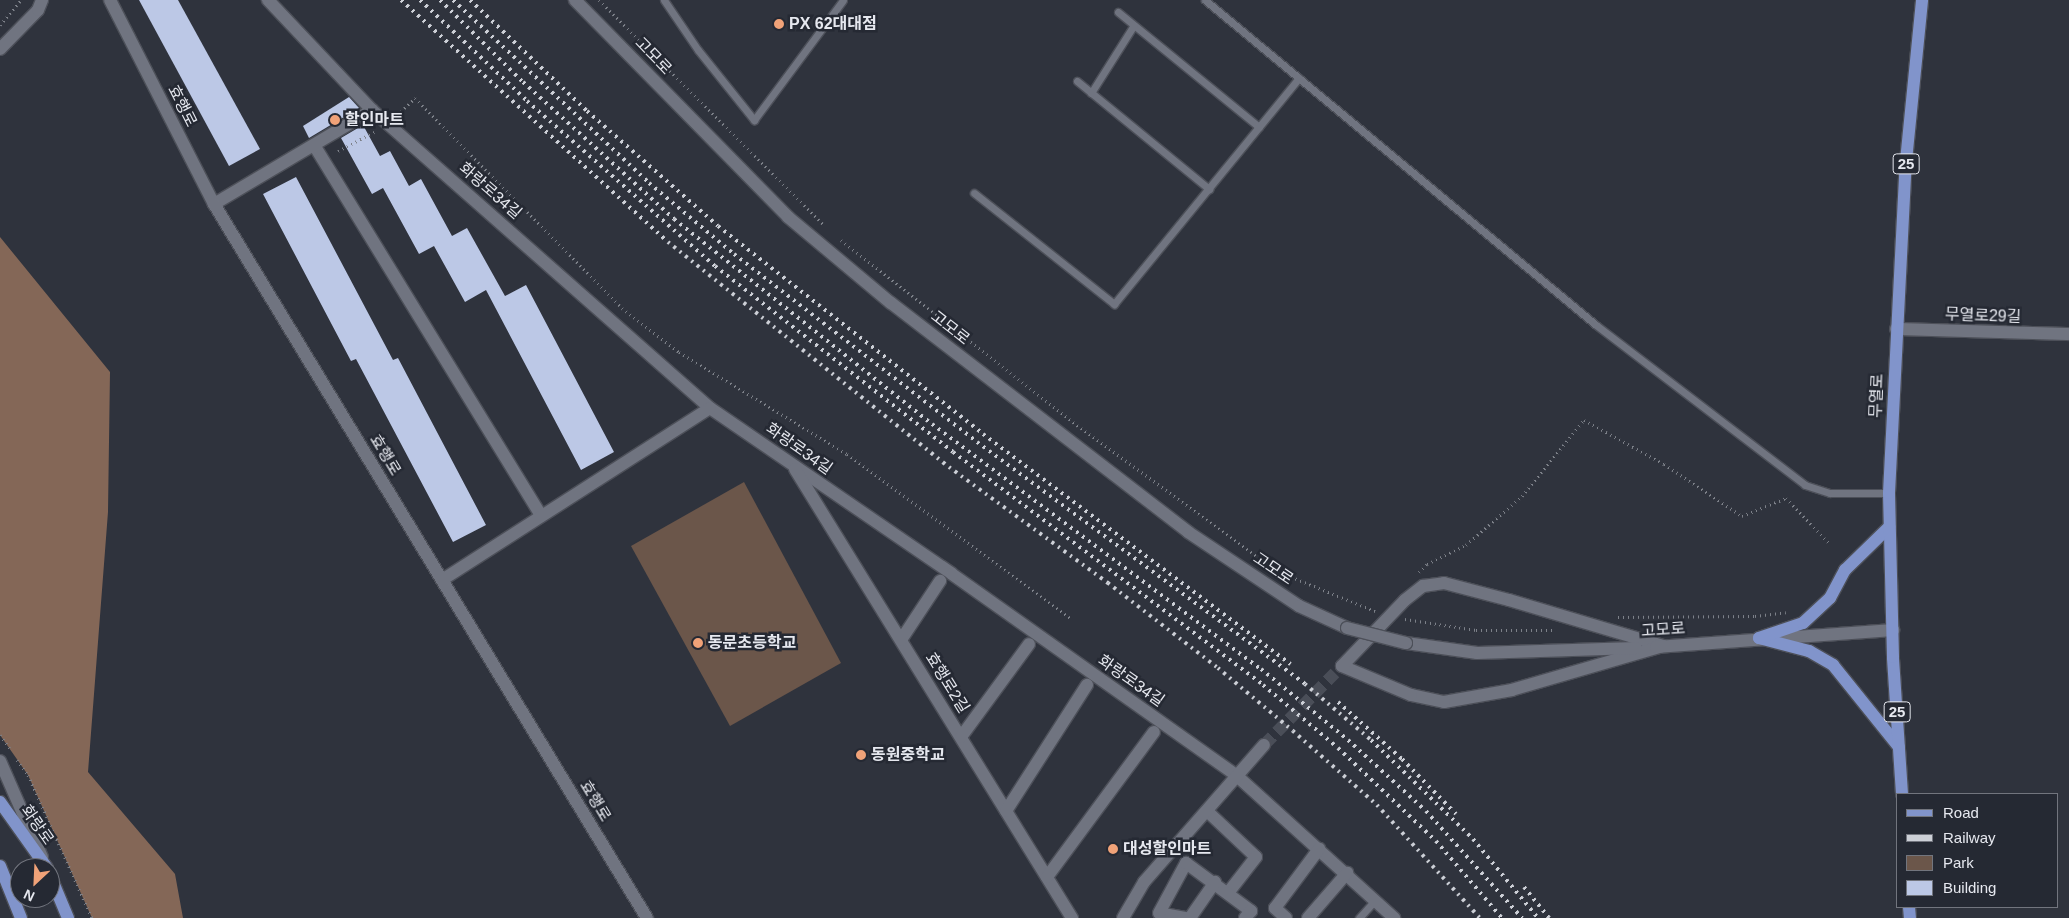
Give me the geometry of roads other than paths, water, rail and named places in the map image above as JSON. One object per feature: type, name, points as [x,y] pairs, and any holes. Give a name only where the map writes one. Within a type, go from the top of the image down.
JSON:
[{"type":"main road","name":"무열로","points":[[1902,793],[1893,630],[1889,493],[1906,161],[1922,0]]},
{"type":"main road","points":[[1759,638],[1803,623],[1830,598],[1845,570],[1889,527]]},
{"type":"main road","points":[[1759,638],[1809,651],[1833,666],[1899,747]]},
{"type":"main road","name":"화랑로","points":[[0,802],[40,858]]},
{"type":"main road","points":[[0,866],[21,918]]},
{"type":"main road","points":[[60,899],[68,918]]},
{"type":"street","points":[[0,49],[38,10],[42,0]]},
{"type":"street","name":"효행로","points":[[110,0],[214,204],[647,918]]},
{"type":"street","name":"화랑로34길","points":[[268,0],[372,110],[710,408],[952,574],[1237,776],[1376,899],[1394,918]]},
{"type":"street","name":"고모로","points":[[574,0],[788,217],[891,302],[1188,532],[1299,606],[1347,628],[1406,643],[1477,653],[1586,652],[1759,638],[1893,630]]},
{"type":"street","points":[[214,204],[372,110]]},
{"type":"street","points":[[314,145],[541,516]]},
{"type":"street","name":"무열로29길","points":[[1896,329],[2069,334]]},
{"type":"street","points":[[442,580],[710,408]]},
{"type":"street","name":"효행로2길","points":[[793,465],[1072,918]]},
{"type":"street","points":[[901,640],[940,581]]},
{"type":"street","points":[[1444,583],[1664,646],[1512,690],[1444,702],[1411,695],[1338,669],[1423,586],[1444,583]]},
{"type":"street","points":[[961,737],[1029,644]]},
{"type":"street","name":"화랑로34길","points":[[1006,810],[1087,685]]},
{"type":"street","name":"화랑로34길","points":[[1047,877],[1154,732]]},
{"type":"street","points":[[1123,918],[1144,882],[1264,745]]},
{"type":"street","points":[[0,761],[43,858]]},
{"type":"street","points":[[1206,811],[1256,857],[1228,893]]},
{"type":"street","points":[[1286,918],[1275,908],[1319,848]]},
{"type":"street","points":[[1185,918],[1159,913],[1186,863],[1215,882],[1251,911],[1246,918]]},
{"type":"street","points":[[1308,918],[1347,873]]},
{"type":"street","points":[[1190,918],[1215,882]]},
{"type":"lane","points":[[664,0],[698,50],[754,120],[843,0]]},
{"type":"lane","points":[[1205,0],[1596,325],[1805,485],[1830,493],[1889,493]]},
{"type":"lane","points":[[1118,12],[1259,127]]},
{"type":"lane","points":[[1091,93],[1134,24]]},
{"type":"lane","points":[[974,193],[1114,304],[1299,78]]},
{"type":"lane","points":[[1077,81],[1209,189]]},
{"type":"lane","points":[[1359,918],[1376,899]]},
{"type":"tunnel","points":[[1264,745],[1335,673]]},
{"type":"railway","points":[[401,0],[668,242],[949,467],[1108,583],[1218,668],[1293,731],[1377,805],[1480,918]]},
{"type":"railway","points":[[420,0],[527,101],[715,266],[953,452],[1263,685],[1338,748],[1436,841],[1502,918]]},
{"type":"railway","points":[[440,0],[523,82],[674,219],[932,424],[1261,669],[1348,740],[1426,811],[1522,918]]},
{"type":"railway","points":[[453,0],[649,183],[734,254],[977,442],[1305,684],[1371,740],[1473,839],[1538,918]]},
{"type":"railway","points":[[470,0],[587,111],[718,226],[983,434],[1291,664]]},
{"type":"railway","points":[[1338,702],[1402,759],[1456,814]]},
{"type":"railway","points":[[1524,887],[1549,918]]},
{"type":"place","name":"PX 62대대점","points":[[779,24]]},
{"type":"place","name":"할인마트","points":[[335,120]]},
{"type":"place","name":"동문초등학교","points":[[698,643]]},
{"type":"place","name":"동원중학교","points":[[861,755]]},
{"type":"place","name":"대성할인마트","points":[[1113,849]]}]
